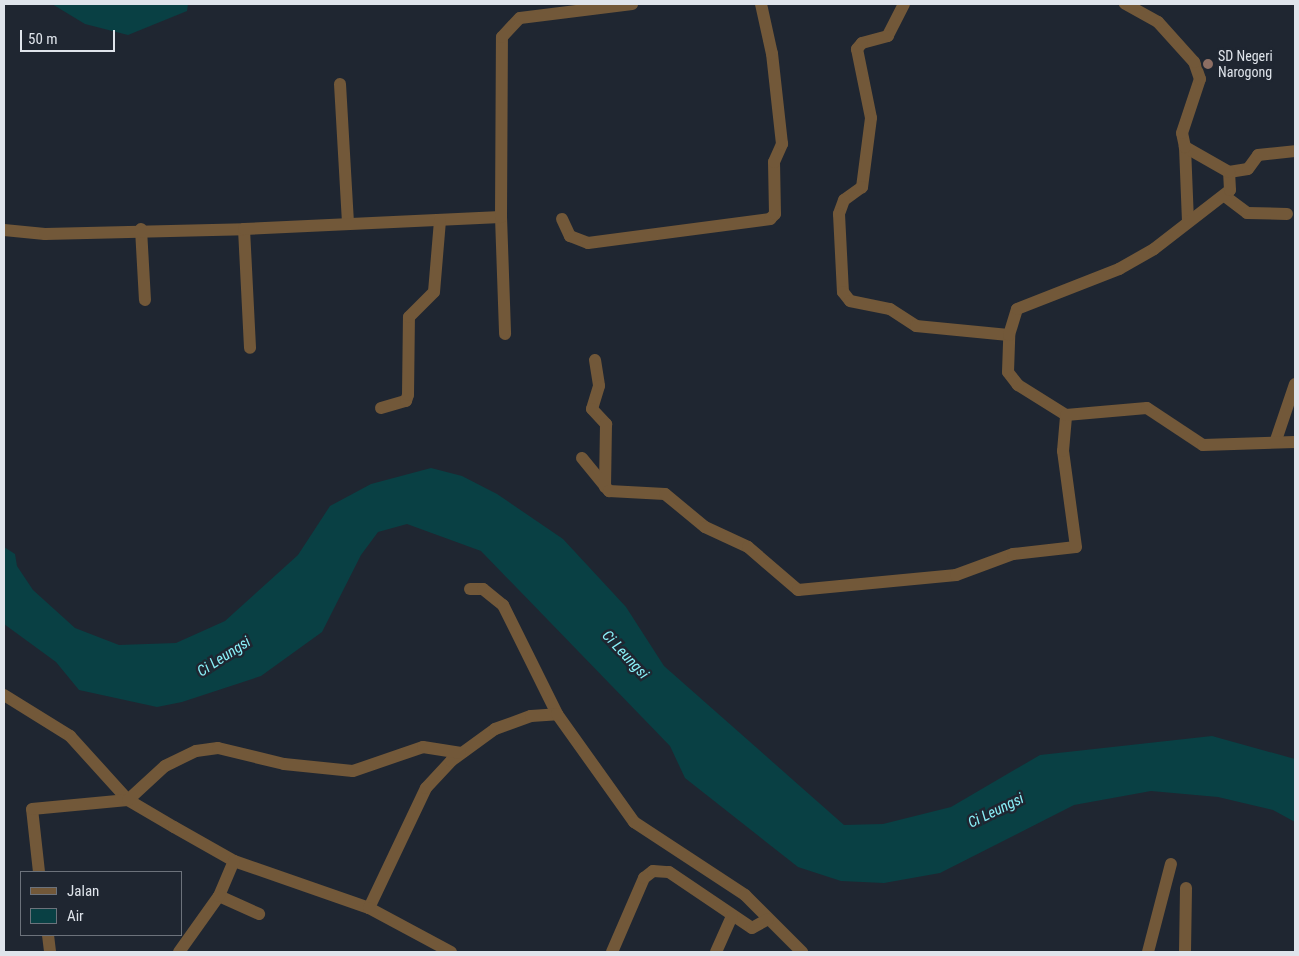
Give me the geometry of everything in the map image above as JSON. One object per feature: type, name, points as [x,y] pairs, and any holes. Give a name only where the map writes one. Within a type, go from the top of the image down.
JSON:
[{"type":"street","points":[[505,334],[501,217],[502,37],[520,18],[632,4]]},
{"type":"street","points":[[562,219],[570,236],[588,243],[770,219],[775,214],[774,162],[782,144],[772,54],[761,4]]},
{"type":"street","points":[[904,4],[888,36],[862,43],[856,49],[871,118],[862,187],[844,200],[839,214],[843,292],[850,301],[890,308],[916,326],[1009,335]]},
{"type":"street","points":[[1125,4],[1158,22],[1194,62],[1199,90],[1186,116],[1185,147],[1188,221]]},
{"type":"street","points":[[340,84],[348,224]]},
{"type":"street","points":[[1185,147],[1229,172],[1248,169],[1258,155],[1295,151]]},
{"type":"street","points":[[1226,197],[1229,172]]},
{"type":"street","points":[[1226,197],[1188,221],[1154,249],[1119,269],[1022,305],[1009,335],[1006,362],[1012,379],[1066,415],[1147,408],[1203,445],[1276,440],[1295,442]]},
{"type":"street","points":[[1226,197],[1248,213],[1287,214]]},
{"type":"street","points":[[4,230],[45,234],[142,228],[244,229],[501,217]]},
{"type":"street","points":[[381,408],[406,400],[408,395],[408,317],[434,292],[440,220]]},
{"type":"street","points":[[142,228],[145,300]]},
{"type":"street","points":[[244,229],[250,348]]},
{"type":"street","points":[[595,360],[599,386],[592,409],[606,424],[605,487]]},
{"type":"street","points":[[1276,440],[1295,384]]},
{"type":"street","points":[[582,458],[605,487],[613,493],[665,494],[704,527],[748,547],[798,590],[956,575],[1021,552],[1076,547],[1063,451],[1066,415]]},
{"type":"street","points":[[470,589],[483,589],[503,605],[557,714],[634,822],[744,895],[768,920],[786,948],[802,952]]},
{"type":"street","points":[[4,695],[70,736],[128,800],[234,860],[369,908],[451,952]]},
{"type":"street","points":[[369,908],[426,788],[460,753],[495,729],[531,716],[557,714]]},
{"type":"street","points":[[39,871],[32,809],[128,800],[165,766],[207,748],[353,771],[423,747],[460,753]]},
{"type":"street","points":[[179,952],[219,896],[234,860]]},
{"type":"street","points":[[1148,952],[1170,864]]},
{"type":"street","points":[[612,952],[644,878],[653,871],[669,872],[752,928],[768,920]]},
{"type":"street","points":[[1185,952],[1186,888]]},
{"type":"street","points":[[219,896],[259,914]]},
{"type":"street","points":[[716,952],[732,916]]},
{"type":"street","points":[[48,936],[50,952]]},
{"type":"water","points":[[52,4],[188,4],[187,11],[128,35],[85,24]]},
{"type":"water","name":"Ci Leungsi","points":[[431,468],[462,476],[497,494],[563,539],[626,607],[664,666],[844,825],[883,824],[951,807],[1040,755],[1212,736],[1295,759],[1295,822],[1273,810],[1218,797],[1151,791],[1074,805],[940,873],[884,883],[841,881],[798,867],[685,778],[670,746],[481,551],[407,524],[378,532],[361,555],[322,632],[261,676],[182,702],[157,707],[79,690],[56,662],[4,624],[4,547],[15,554],[17,566],[33,590],[75,628],[119,645],[176,643],[225,621],[298,555],[330,506],[371,484]]},
{"type":"place","name":"SD Negeri Narogong","points":[[1208,64]]}]
